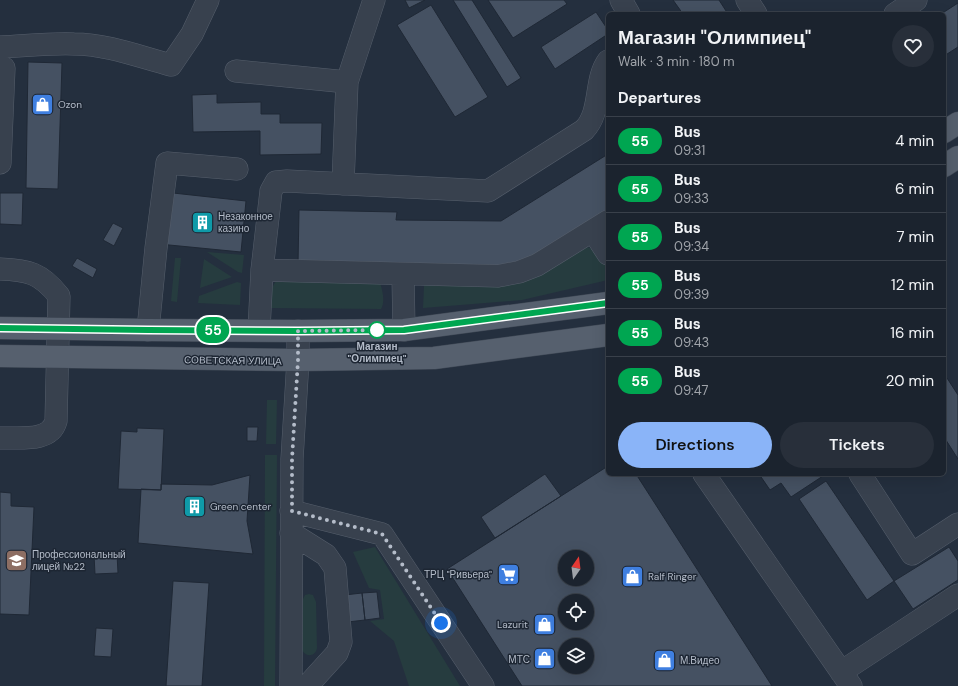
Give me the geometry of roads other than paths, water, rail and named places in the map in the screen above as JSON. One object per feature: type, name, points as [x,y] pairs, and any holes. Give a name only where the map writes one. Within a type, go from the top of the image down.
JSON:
[{"type":"main road","points":[[946,131],[958,123]]},
{"type":"main road","points":[[946,165],[958,157]]},
{"type":"main road","points":[[0,328],[298,331],[404,330],[606,303]]},
{"type":"main road","points":[[147,359],[148,330]]},
{"type":"main road","name":"СОВЕТСКАЯ УЛИЦА","points":[[0,356],[56,358],[298,360],[434,358],[606,335]]},
{"type":"street","points":[[0,163],[2,57],[75,44],[106,48],[171,65],[192,34],[208,0]]},
{"type":"street","points":[[343,184],[347,82],[374,0]]},
{"type":"street","points":[[621,0],[628,12]]},
{"type":"street","points":[[747,0],[755,12]]},
{"type":"street","points":[[898,12],[916,0]]},
{"type":"street","points":[[260,330],[262,270],[271,191],[276,182],[287,181],[488,191],[584,130],[589,125],[593,117],[606,64]]},
{"type":"street","points":[[236,71],[347,82]]},
{"type":"street","points":[[148,330],[156,248],[167,164],[237,169]]},
{"type":"street","points":[[262,270],[403,275],[498,276],[519,272],[537,265],[600,226],[606,247]]},
{"type":"street","points":[[0,269],[18,269],[37,275],[50,284],[59,296],[56,358],[56,421],[53,429],[41,436],[0,438]]},
{"type":"street","points":[[403,275],[404,330]]},
{"type":"street","points":[[291,686],[292,459],[298,360],[298,331]]},
{"type":"street","points":[[705,476],[846,679],[958,595]]},
{"type":"street","points":[[861,476],[912,554],[957,514]]},
{"type":"street","points":[[292,511],[382,534],[483,686]]},
{"type":"street","points":[[291,533],[326,555],[335,568],[341,642],[337,653],[307,686]]},
{"type":"place","name":"Ozon","points":[[43,104]]},
{"type":"place","name":"Незаконное казино","points":[[203,222]]},
{"type":"place","name":"Магазин \"Олимпиец\"","points":[[377,330]]},
{"type":"place","name":"Green center","points":[[194,506]]},
{"type":"place","name":"Профессиональный лицей №22","points":[[16,560]]},
{"type":"place","name":"ТРЦ \"Ривьера\"","points":[[508,574]]},
{"type":"place","name":"Ralf Ringer","points":[[633,576]]},
{"type":"place","name":"Lazurit","points":[[544,624]]},
{"type":"place","name":"МТС","points":[[545,659]]},
{"type":"place","name":"М.Видео","points":[[664,660]]}]
